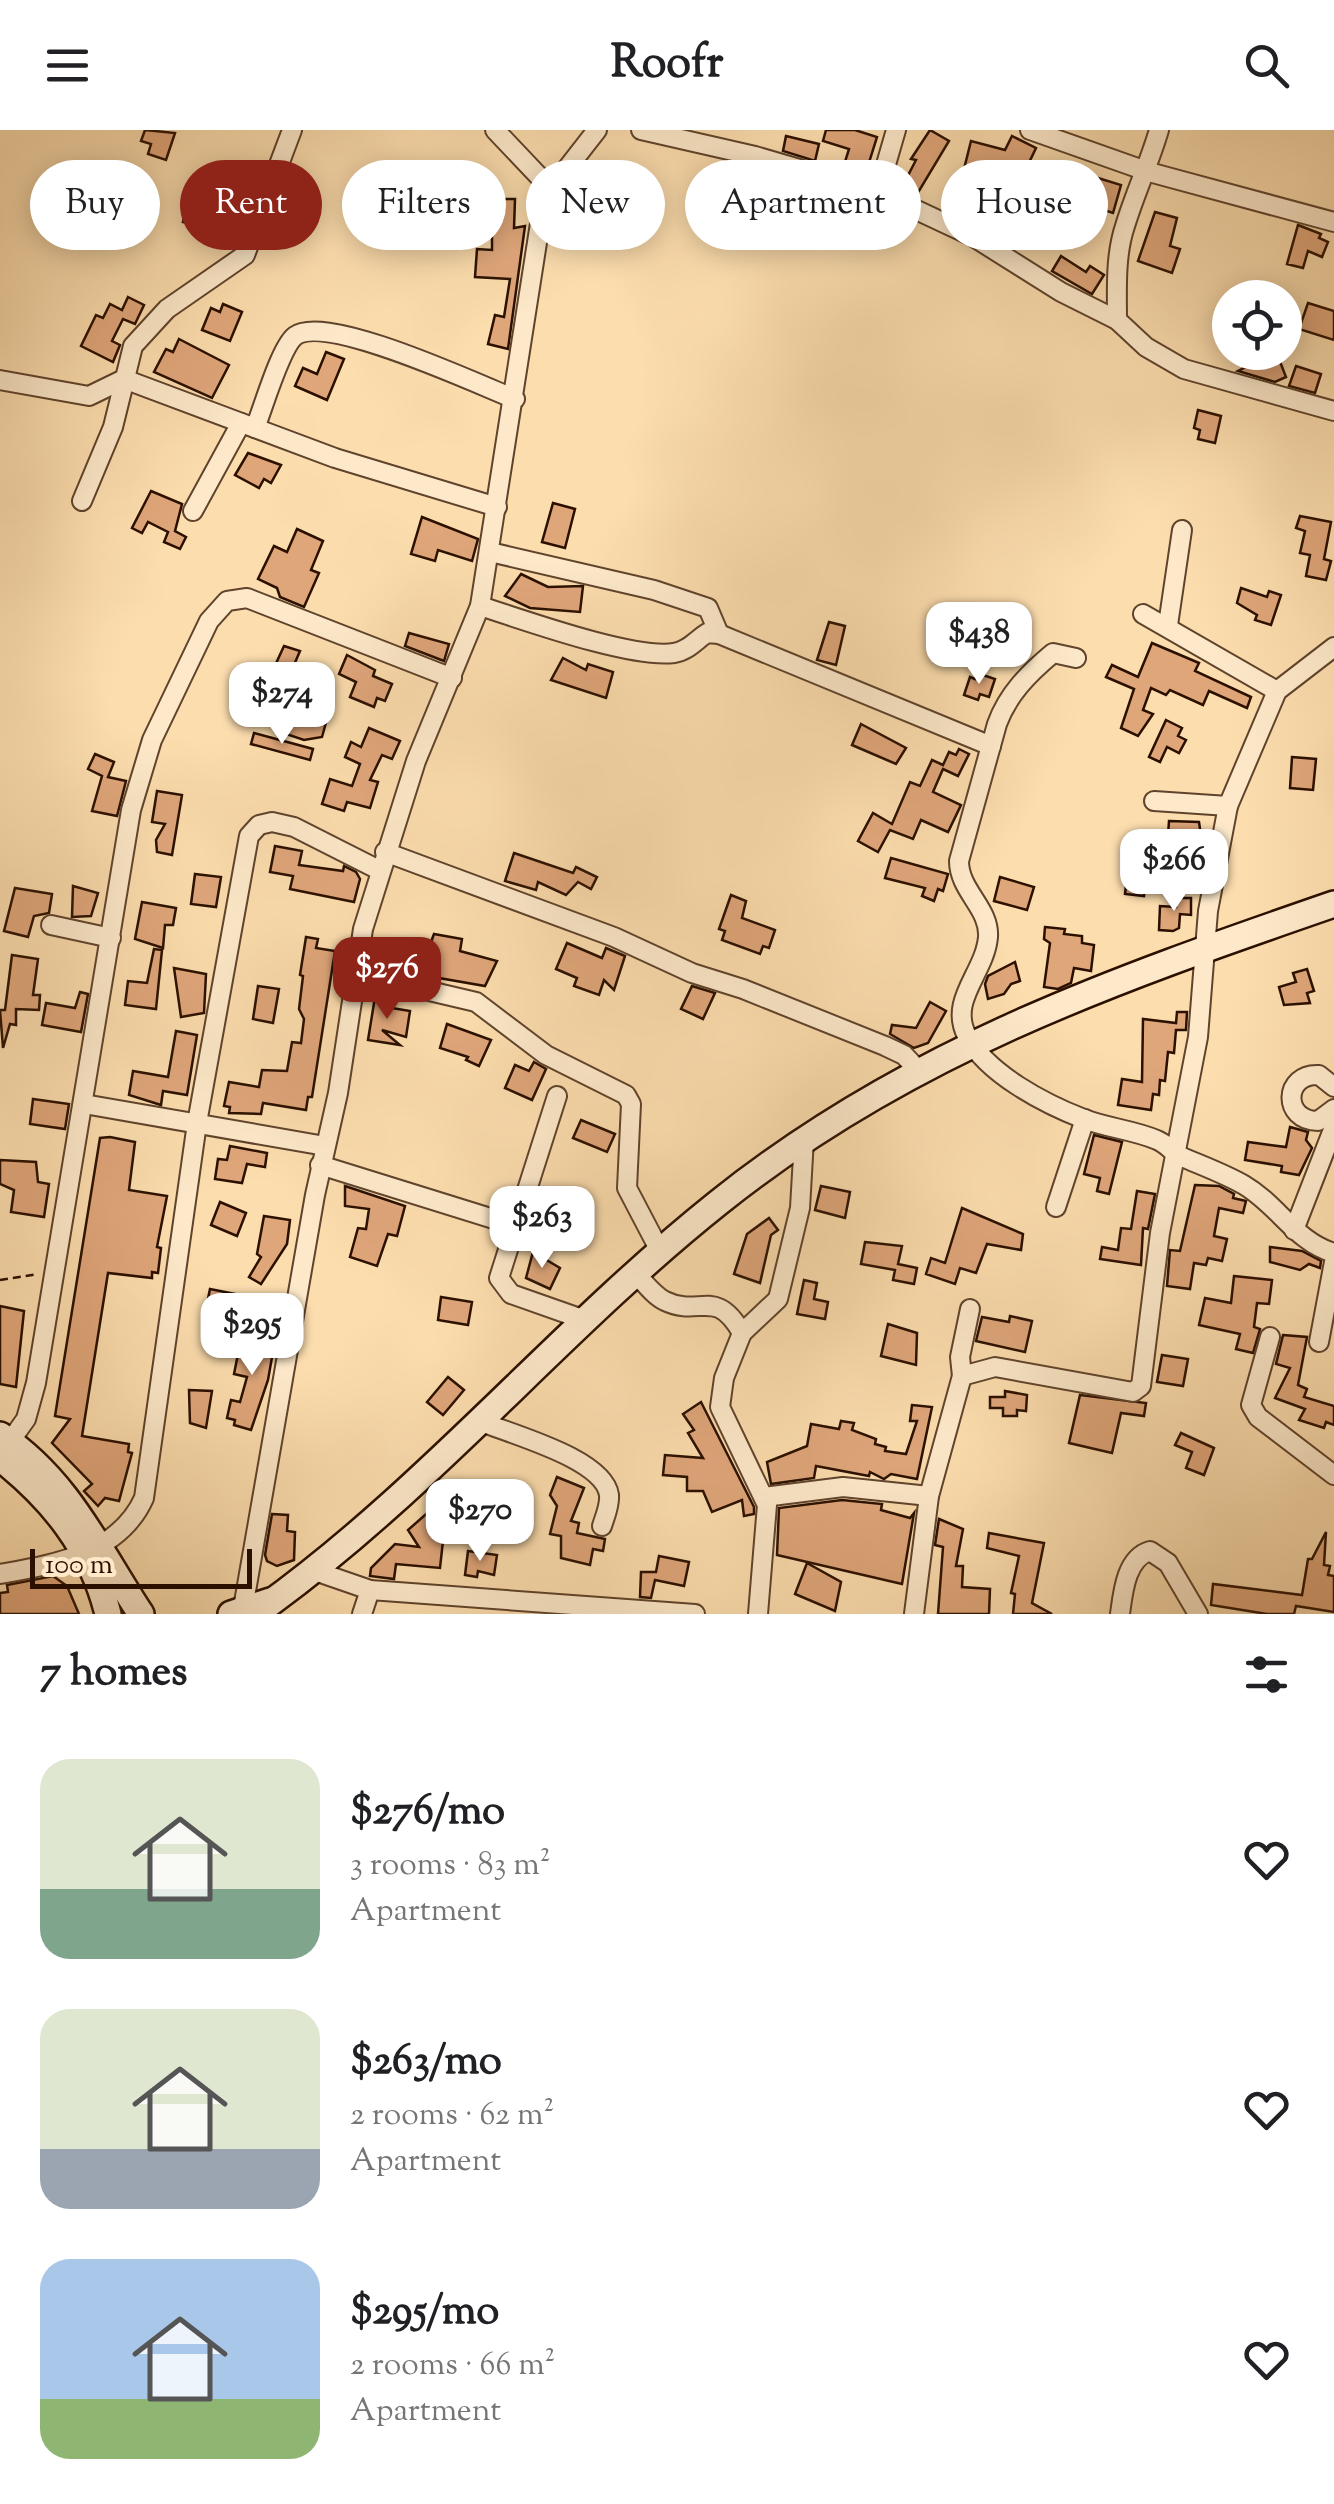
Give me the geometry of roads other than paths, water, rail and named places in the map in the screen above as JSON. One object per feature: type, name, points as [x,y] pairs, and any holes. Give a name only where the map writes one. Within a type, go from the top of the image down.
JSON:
[{"type":"main road","points":[[249,1610],[315,1571],[411,1491],[660,1251],[804,1139],[970,1042],[1204,949],[1334,904]]},
{"type":"main road","points":[[3,1448],[54,1482],[93,1549],[141,1614]]},
{"type":"main road","points":[[93,1549],[108,1614]]},
{"type":"street","points":[[82,501],[112,428],[134,346],[152,323],[244,255],[292,130]]},
{"type":"street","points":[[495,130],[526,163]]},
{"type":"street","points":[[574,160],[598,130]]},
{"type":"street","points":[[641,130],[772,160]]},
{"type":"street","points":[[887,160],[896,130]]},
{"type":"street","points":[[1030,130],[1149,172],[1334,222]]},
{"type":"street","points":[[1117,320],[1117,266],[1124,227],[1149,172],[1159,130]]},
{"type":"street","points":[[921,212],[972,236],[1061,292],[1117,320],[1146,346],[1184,369],[1334,411]]},
{"type":"street","points":[[249,1610],[362,929],[416,761],[480,606],[536,250]]},
{"type":"street","points":[[193,510],[248,426],[290,342],[307,331],[326,331],[372,344],[515,399]]},
{"type":"street","points":[[0,380],[89,396],[124,379],[335,458],[497,507]]},
{"type":"street","points":[[1168,625],[1182,530]]},
{"type":"street","points":[[490,552],[654,590],[708,608],[720,634]]},
{"type":"street","points":[[3,1448],[26,1419],[140,772],[204,631],[227,601],[247,598],[452,678]]},
{"type":"street","points":[[480,606],[578,636],[666,653],[688,648],[707,632],[720,634],[992,746]]},
{"type":"street","points":[[1143,614],[1278,691]]},
{"type":"street","points":[[962,1376],[995,1367],[1138,1390],[1160,1232],[1198,1037],[1204,949],[1228,806],[1278,691],[1334,647]]},
{"type":"street","points":[[1076,658],[1053,654],[1004,704],[959,862],[959,880],[985,918],[988,931],[960,1012],[970,1042],[1006,1076],[1085,1120],[1158,1140],[1176,1154],[1245,1186],[1307,1242],[1334,1253]]},
{"type":"street","points":[[1154,801],[1228,806]]},
{"type":"street","points":[[0,1574],[93,1549],[129,1524],[144,1498],[197,1122],[245,847],[254,828],[272,822],[289,824],[382,861],[614,937],[692,973],[774,1000],[904,1055],[919,1070]]},
{"type":"street","points":[[51,926],[111,938]]},
{"type":"street","points":[[356,974],[476,1002],[546,1054],[626,1095],[631,1104],[627,1188],[660,1251]]},
{"type":"street","points":[[1333,1117],[1304,1120],[1294,1110],[1290,1097],[1294,1084],[1305,1076],[1319,1075],[1334,1087]]},
{"type":"street","points":[[557,1096],[513,1225],[500,1285],[511,1294],[585,1320]]},
{"type":"street","points":[[84,1104],[197,1122],[323,1156],[513,1225]]},
{"type":"street","points":[[1294,1230],[1333,1117]]},
{"type":"street","points":[[1056,1207],[1085,1120]]},
{"type":"street","points":[[758,1614],[767,1525],[764,1496],[720,1407],[724,1378],[742,1333],[778,1299],[800,1208],[804,1139]]},
{"type":"street","points":[[1319,1342],[1334,1262]]},
{"type":"street","points":[[635,1274],[667,1302],[716,1305],[728,1312],[742,1333]]},
{"type":"street","points":[[914,1614],[930,1496],[962,1376],[960,1357],[970,1309]]},
{"type":"street","points":[[1270,1337],[1251,1405],[1258,1416],[1334,1475]]},
{"type":"street","points":[[482,1422],[574,1459],[598,1474],[608,1494],[602,1526]]},
{"type":"street","points":[[764,1496],[843,1487],[930,1496]]},
{"type":"street","points":[[1120,1614],[1131,1569],[1141,1554],[1150,1551],[1168,1562],[1198,1614]]},
{"type":"street","points":[[315,1571],[370,1590],[481,1608],[694,1614]]},
{"type":"street","points":[[362,1614],[370,1590]]}]
